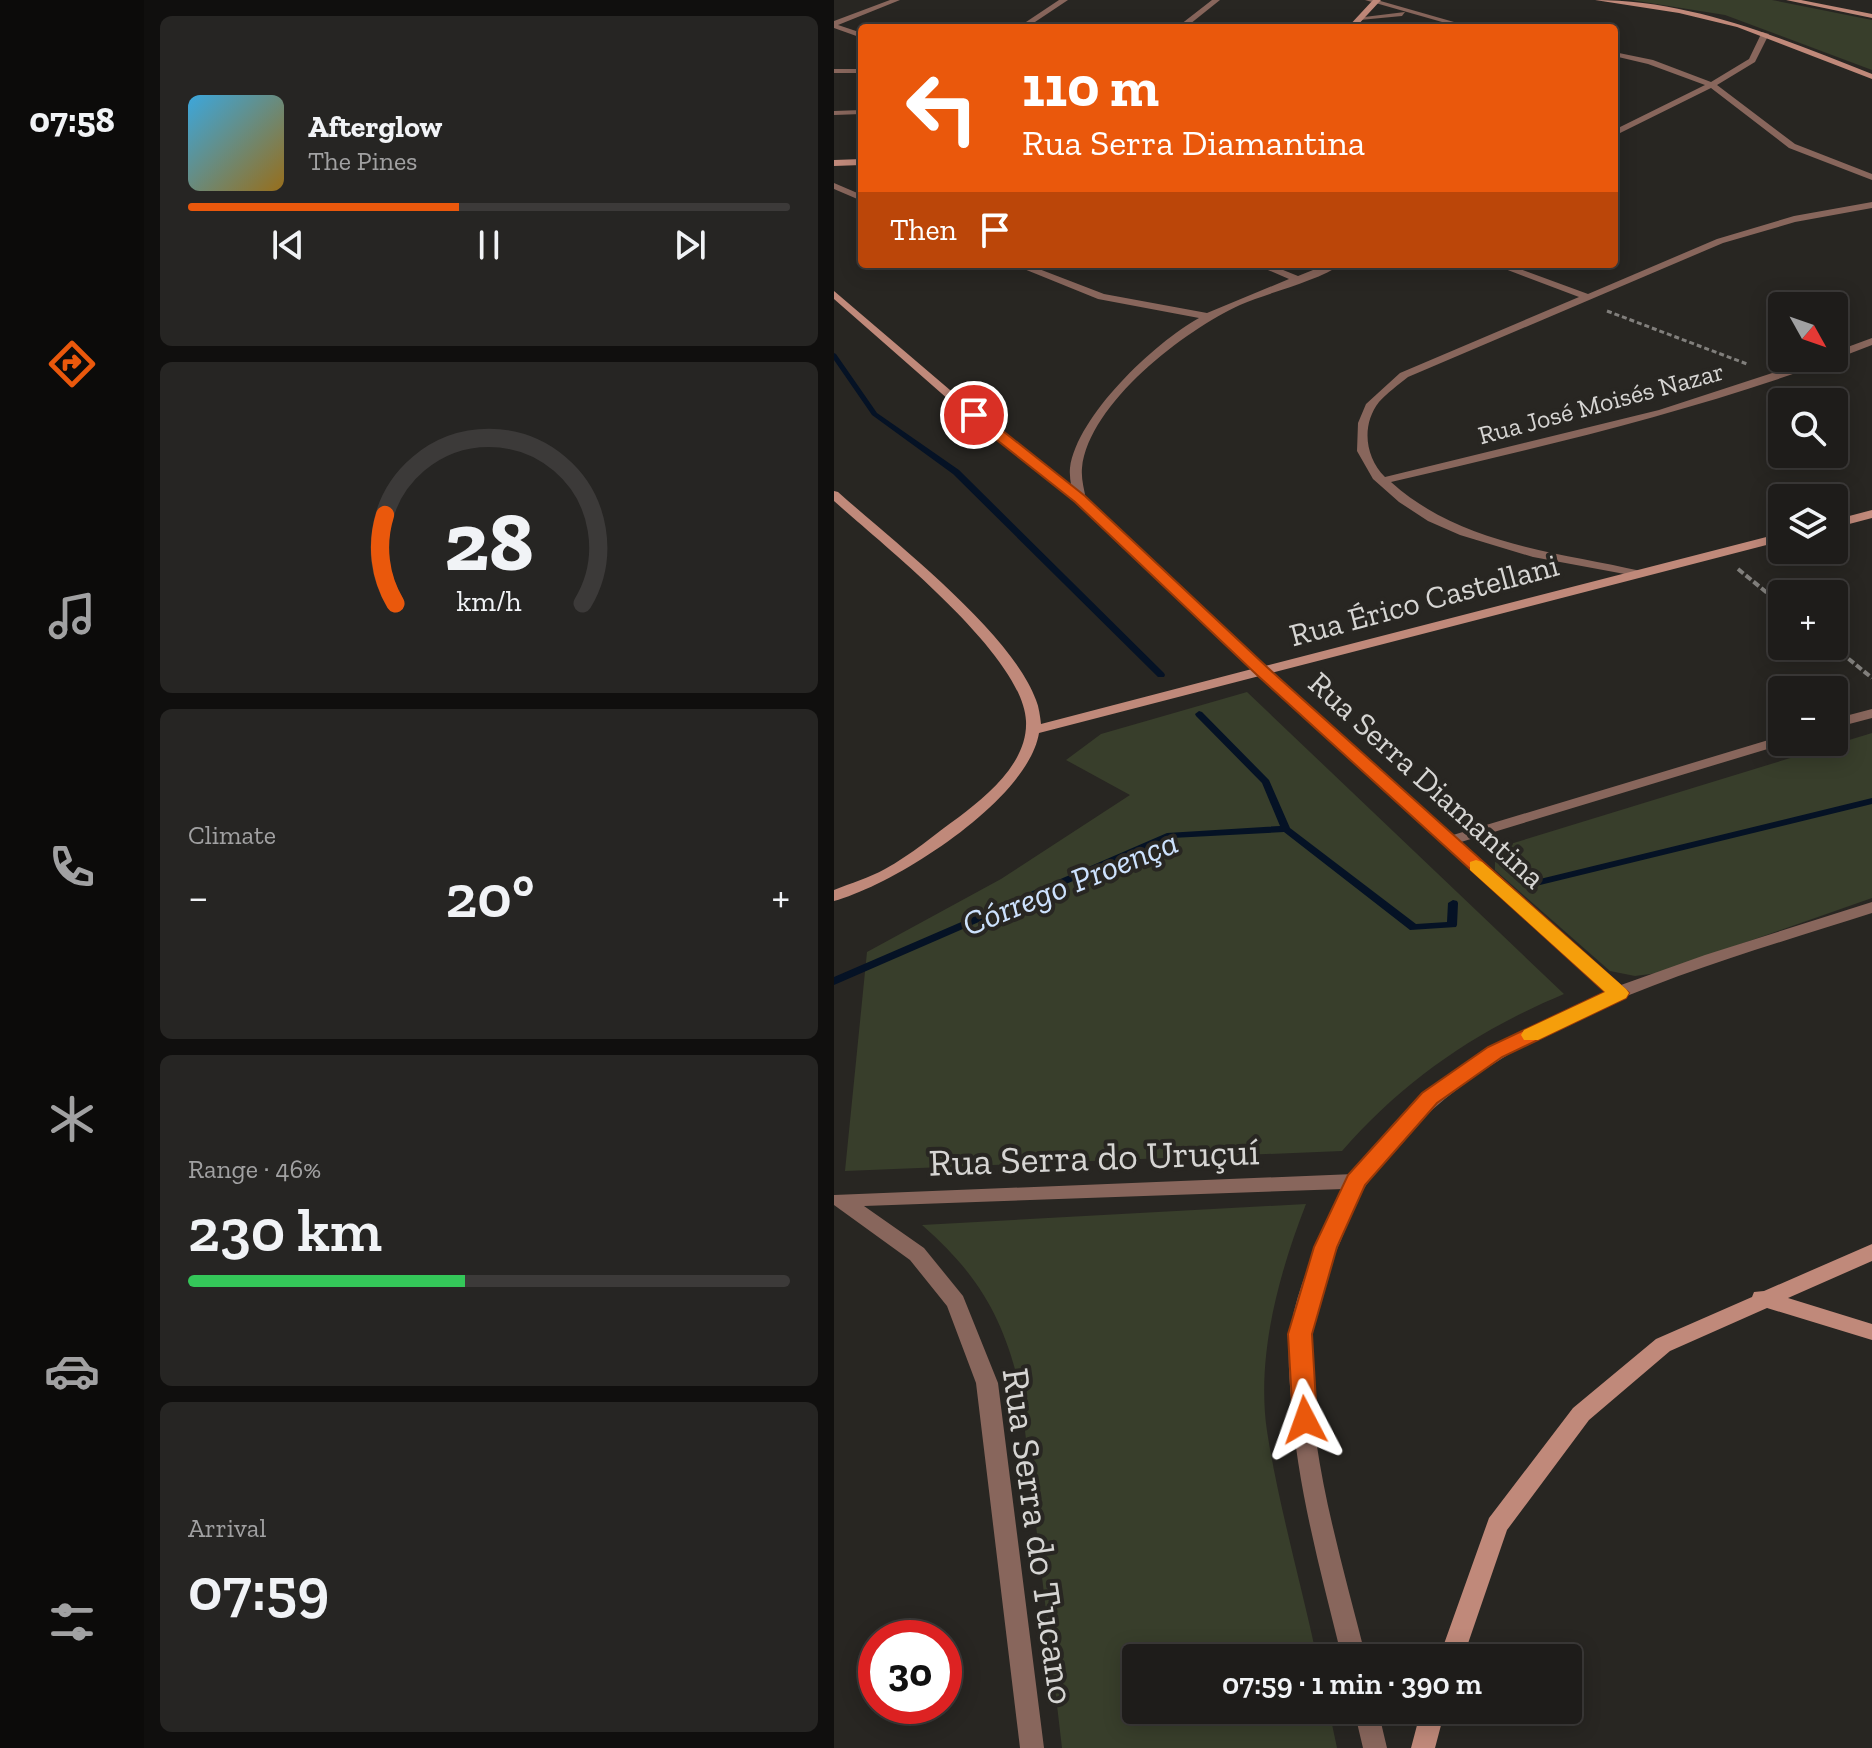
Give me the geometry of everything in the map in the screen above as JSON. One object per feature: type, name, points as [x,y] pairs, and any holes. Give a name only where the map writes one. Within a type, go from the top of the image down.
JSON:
[{"type":"street","points":[[834,25],[896,0]]},
{"type":"street","points":[[1027,24],[1064,0]]},
{"type":"street","points":[[1185,24],[1216,0]]},
{"type":"street","points":[[1402,0],[1414,14]]},
{"type":"street","points":[[1599,0],[1706,16],[1765,34],[1872,77]]},
{"type":"street","points":[[1790,0],[1872,16]]},
{"type":"street","points":[[1355,24],[1374,1],[1444,24]]},
{"type":"street","points":[[1360,18],[1414,14]]},
{"type":"street","points":[[834,25],[858,34]]},
{"type":"street","points":[[1618,131],[1712,85],[1752,60],[1765,34]]},
{"type":"street","points":[[1618,55],[1650,62],[1712,85],[1792,146],[1872,177]]},
{"type":"street","points":[[834,71],[858,71]]},
{"type":"street","points":[[834,113],[858,112]]},
{"type":"street","points":[[834,163],[858,162]]},
{"type":"street","points":[[834,186],[858,196]]},
{"type":"street","points":[[1636,574],[1481,538],[1430,520],[1402,502],[1365,463],[1361,445],[1363,423],[1374,402],[1404,375],[1580,298],[1756,229],[1872,205]]},
{"type":"street","points":[[1027,268],[1102,297],[1210,317]]},
{"type":"street","points":[[1269,268],[1300,280]]},
{"type":"street","points":[[1080,499],[1076,468],[1087,438],[1112,402],[1148,361],[1180,334],[1210,317],[1328,268]]},
{"type":"street","points":[[1507,268],[1580,298]]},
{"type":"street","name":"Rua Serra Diamantina","points":[[834,294],[953,398],[1080,499],[1262,671],[1619,993]]},
{"type":"street","points":[[1848,350],[1872,341]]},
{"type":"street","name":"Rua José Moisés Nazar","points":[[1382,481],[1614,426],[1793,372]]},
{"type":"street","points":[[834,495],[979,630],[1012,667],[1031,701],[1033,730],[1020,764],[992,802],[891,873],[834,896]]},
{"type":"street","points":[[1848,520],[1872,514]]},
{"type":"street","name":"Rua Érico Castellani","points":[[1033,730],[1768,541]]},
{"type":"street","points":[[1848,720],[1872,713]]},
{"type":"street","points":[[1449,841],[1768,744]]},
{"type":"street","points":[[1351,1644],[1323,1532],[1305,1420],[1300,1334],[1325,1247],[1356,1181],[1391,1138],[1440,1090],[1495,1052],[1619,993],[1872,907]]},
{"type":"street","name":"Rua Serra do Uruçuí","points":[[837,1200],[1356,1181]]},
{"type":"street","name":"Rua Serra do Tucano","points":[[837,1200],[917,1254],[956,1302],[987,1383],[1032,1748]]},
{"type":"street","points":[[1456,1644],[1497,1525],[1581,1414],[1663,1345],[1761,1298],[1872,1252]]},
{"type":"street","points":[[1761,1298],[1872,1332]]},
{"type":"street","points":[[1369,1724],[1375,1748]]},
{"type":"street","points":[[1423,1748],[1429,1724]]},
{"type":"path","points":[[1580,298],[1781,377]]},
{"type":"path","points":[[1718,554],[1768,594]]},
{"type":"path","points":[[1848,658],[1872,678]]},
{"type":"green space","points":[[1631,0],[1772,0],[1872,20],[1872,70],[1725,15]]},
{"type":"green space","points":[[1247,692],[1564,994],[1501,1024],[1444,1059],[1391,1101],[1342,1151],[845,1171],[867,952],[1001,879],[1130,795],[1066,760],[1101,734]]},
{"type":"green space","points":[[1872,733],[1872,898],[1658,973],[1635,976],[1610,971],[1495,870],[1495,855],[1507,845],[1797,756],[1848,756],[1848,740]]},
{"type":"green space","points":[[1306,1204],[1272,1315],[1264,1403],[1278,1488],[1314,1644],[1122,1644],[1122,1724],[1332,1724],[1337,1748],[1062,1748],[1020,1388],[1005,1339],[986,1298],[959,1261],[922,1225]]},
{"type":"waterway","points":[[834,355],[874,414],[956,472],[1161,675]]},
{"type":"waterway","points":[[1199,714],[1266,782],[1286,829]]},
{"type":"waterway","points":[[1540,882],[1872,801]]},
{"type":"waterway","name":"Córrego Proença","points":[[834,981],[1170,835],[1286,829]]},
{"type":"waterway","name":"Córrego Proença","points":[[1286,829],[1414,928],[1452,925],[1453,903]]},
{"type":"slow traffic","points":[[1476,866],[1619,993],[1531,1035]]},
{"type":"route","points":[[974,415],[1080,499],[1262,671],[1619,993],[1495,1052],[1429,1098],[1356,1181],[1325,1247],[1300,1334],[1305,1420]]}]
